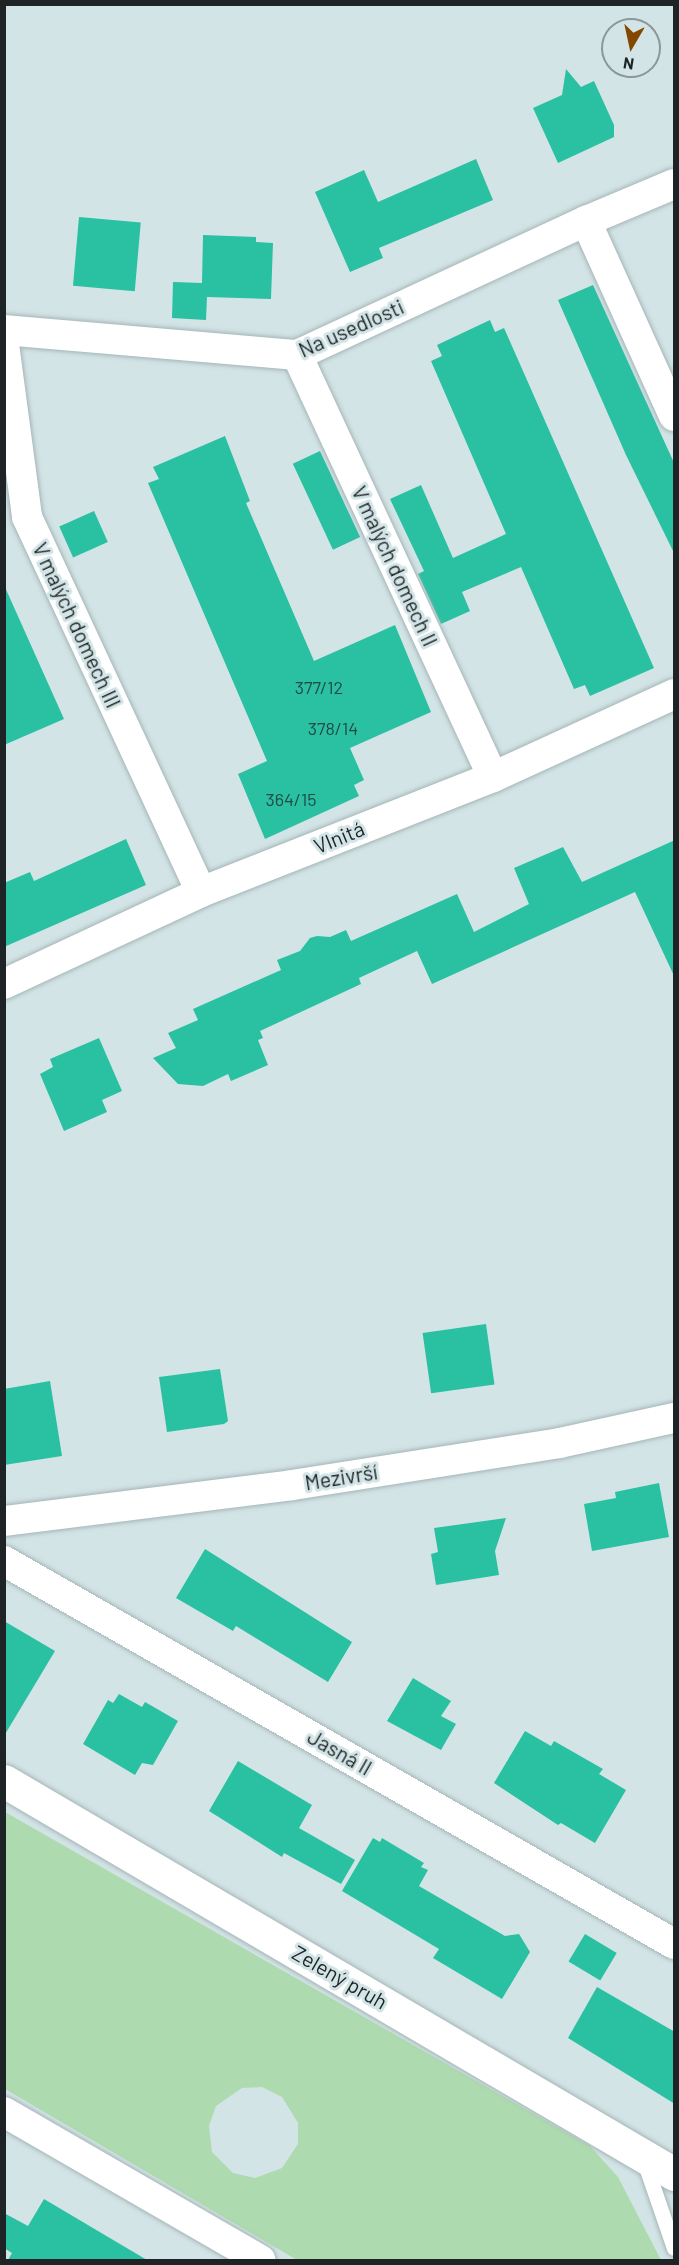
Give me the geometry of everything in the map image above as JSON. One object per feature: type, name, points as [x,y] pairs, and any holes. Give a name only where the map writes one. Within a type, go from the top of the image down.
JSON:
[{"type":"street","name":"Na usedlosti","points":[[4,330],[297,355],[586,221],[675,184]]},
{"type":"street","points":[[586,221],[675,416]]},
{"type":"street","name":"V malých domech III","points":[[4,344],[27,517],[201,892]]},
{"type":"street","name":"V malých domech II","points":[[297,355],[493,777]]},
{"type":"street","name":"Vlnitá","points":[[4,984],[201,892],[493,777],[675,694]]},
{"type":"street","name":"Mezivrší","points":[[4,1521],[292,1485],[560,1443],[675,1418]]},
{"type":"street","name":"Jasná II","points":[[4,1561],[675,1944]]},
{"type":"street","name":"Zelený pruh","points":[[4,1781],[675,2174]]},
{"type":"street","points":[[4,2112],[260,2260]]},
{"type":"lane","points":[[642,2156],[675,2248]]},
{"type":"green space","points":[[5,1812],[590,2146],[618,2177],[661,2260],[297,2260],[5,2089]],"holes":[[[262,2087],[282,2097],[298,2123],[298,2144],[282,2168],[255,2178],[233,2173],[212,2152],[209,2126],[216,2106],[242,2088]]]},
{"type":"building","points":[[566,69],[581,87],[594,81],[614,125],[614,137],[558,163],[533,108],[562,95]]},
{"type":"building","points":[[476,159],[493,200],[379,248],[383,258],[350,272],[315,192],[364,170],[378,202]]},
{"type":"building","points":[[79,217],[141,222],[135,291],[73,286]]},
{"type":"building","points":[[203,235],[256,237],[256,242],[273,243],[271,299],[207,297],[206,320],[172,318],[173,282],[202,283]]},
{"type":"building","points":[[593,285],[675,465],[675,555],[626,455],[558,300]]},
{"type":"building","points":[[490,320],[495,332],[504,328],[654,668],[590,696],[585,685],[574,689],[521,567],[462,592],[470,611],[441,624],[418,574],[424,571],[390,499],[421,485],[453,558],[506,534],[431,361],[442,356],[437,345]]},
{"type":"building","points":[[225,436],[250,501],[246,503],[314,661],[395,625],[431,712],[350,748],[364,780],[354,785],[359,796],[265,839],[238,774],[267,761],[148,483],[159,479],[153,467]]},
{"type":"building","points":[[320,451],[360,537],[333,550],[293,464]]},
{"type":"building","points":[[94,511],[108,542],[73,558],[59,526]]},
{"type":"building","points":[[4,585],[64,719],[4,745]]},
{"type":"building","points":[[126,839],[146,885],[4,947],[4,883],[30,872],[34,881]]},
{"type":"building","points":[[675,840],[675,978],[635,892],[432,984],[417,951],[359,978],[361,984],[260,1031],[263,1038],[258,1040],[268,1065],[231,1081],[228,1074],[203,1086],[178,1084],[153,1058],[176,1048],[168,1033],[198,1020],[193,1009],[281,970],[277,960],[300,951],[310,938],[330,937],[346,930],[351,941],[457,894],[474,932],[529,904],[514,868],[563,847],[582,882]]},
{"type":"building","points":[[99,1038],[122,1091],[102,1100],[107,1112],[64,1131],[40,1074],[53,1067],[50,1059]]},
{"type":"building","points":[[486,1324],[494,1384],[431,1393],[423,1333]]},
{"type":"building","points":[[220,1369],[228,1421],[224,1424],[167,1432],[159,1377]]},
{"type":"building","points":[[50,1381],[62,1456],[4,1465],[4,1389]]},
{"type":"building","points":[[659,1483],[669,1537],[592,1551],[584,1504],[616,1498],[615,1492]]},
{"type":"building","points":[[506,1518],[495,1551],[499,1575],[436,1585],[431,1554],[438,1552],[434,1528]]},
{"type":"building","points":[[205,1549],[352,1642],[328,1682],[236,1626],[233,1631],[176,1598]]},
{"type":"building","points":[[4,1621],[55,1651],[4,1736]]},
{"type":"building","points":[[413,1678],[451,1701],[441,1716],[456,1724],[441,1750],[387,1721]]},
{"type":"building","points":[[119,1694],[142,1707],[145,1702],[178,1721],[153,1765],[142,1763],[135,1775],[83,1744],[108,1700],[113,1703]]},
{"type":"building","points":[[525,1731],[551,1746],[554,1741],[603,1769],[599,1774],[626,1790],[595,1843],[561,1823],[558,1825],[494,1783]]},
{"type":"building","points":[[238,1761],[312,1805],[299,1828],[355,1860],[341,1884],[284,1853],[282,1857],[209,1811]]},
{"type":"building","points":[[373,1838],[380,1842],[382,1838],[424,1863],[421,1867],[428,1870],[419,1886],[505,1936],[519,1934],[530,1952],[502,1999],[433,1958],[439,1949],[342,1891]]},
{"type":"building","points":[[585,1934],[617,1953],[600,1980],[569,1961]]},
{"type":"building","points":[[597,1987],[675,2032],[675,2104],[568,2038]]},
{"type":"building","points":[[44,2199],[147,2260],[8,2260],[12,2253],[4,2248],[4,2213],[28,2226]]}]
